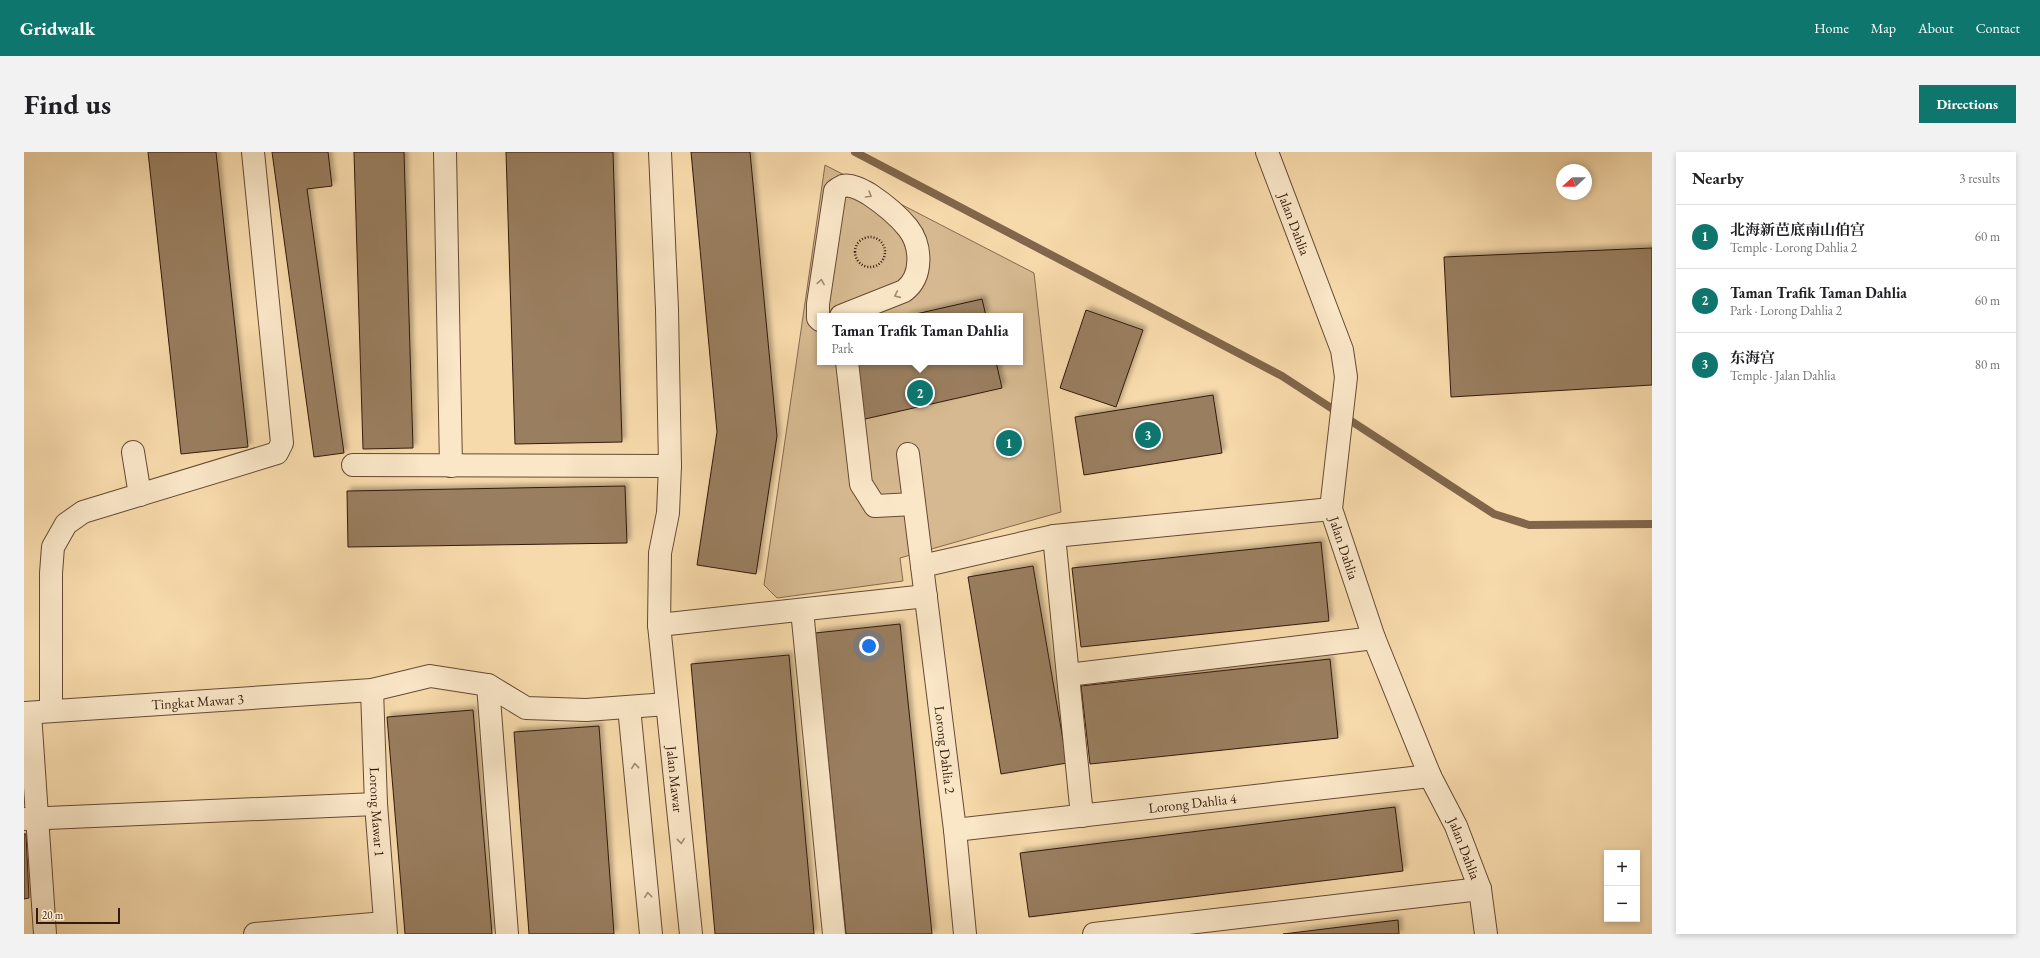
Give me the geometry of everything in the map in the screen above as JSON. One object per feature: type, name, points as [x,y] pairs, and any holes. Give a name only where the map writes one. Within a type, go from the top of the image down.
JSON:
[{"type":"street","points":[[45,934],[31,818],[35,712],[54,547],[66,524],[83,512],[277,453],[282,443],[253,152]]},
{"type":"street","points":[[445,152],[451,466]]},
{"type":"street","name":"Jalan Mawar","points":[[660,152],[667,308],[670,466],[668,513],[660,553],[659,625],[691,934]]},
{"type":"street","name":"Jalan Dahlia","points":[[1267,152],[1342,350],[1346,377],[1331,509],[1374,638],[1430,776],[1456,826],[1480,889],[1486,934]]},
{"type":"street","points":[[818,313],[818,304],[835,191],[843,186],[852,186],[884,204],[909,229],[919,261],[917,275],[913,285],[904,291],[849,313]]},
{"type":"street","points":[[847,365],[862,484],[875,506],[914,504]]},
{"type":"street","points":[[132,452],[140,495]]},
{"type":"street","name":"Lorong Dahlia 2","points":[[908,454],[955,830],[965,934]]},
{"type":"street","points":[[353,465],[670,466]]},
{"type":"street","points":[[922,566],[1054,536],[1331,509]]},
{"type":"street","points":[[1054,536],[1082,816]]},
{"type":"street","points":[[659,625],[926,596]]},
{"type":"street","points":[[802,610],[834,934]]},
{"type":"street","points":[[1068,675],[1374,638]]},
{"type":"street","name":"Tingkat Mawar 3","points":[[35,712],[372,690],[430,676],[488,685]]},
{"type":"street","points":[[488,685],[526,708],[586,710],[667,704]]},
{"type":"street","points":[[488,685],[507,934]]},
{"type":"street","name":"Lorong Mawar 1","points":[[372,690],[376,804],[386,929]]},
{"type":"street","points":[[629,707],[651,934]]},
{"type":"street","name":"Lorong Dahlia 4","points":[[955,830],[1430,776]]},
{"type":"street","points":[[31,818],[376,804]]},
{"type":"street","points":[[1094,934],[1480,889]]},
{"type":"street","points":[[255,934],[386,929]]},
{"type":"path","points":[[873,236],[882,242],[885,247],[885,256],[876,266],[864,266],[857,260],[855,250],[856,246],[863,238],[873,236]]},
{"type":"shaded area","points":[[825,165],[1034,273],[1061,512],[900,558],[903,581],[777,598],[764,585]]},
{"type":"building","points":[[148,152],[216,152],[248,447],[181,454]]},
{"type":"building","points":[[272,152],[328,152],[332,186],[307,189],[344,453],[314,457]]},
{"type":"building","points":[[354,152],[404,152],[413,448],[363,449]]},
{"type":"building","points":[[506,152],[613,152],[622,442],[515,444]]},
{"type":"building","points":[[691,152],[750,152],[777,436],[756,574],[697,565],[717,432]]},
{"type":"building","points":[[1652,248],[1652,385],[1451,397],[1444,257]]},
{"type":"building","points":[[982,299],[985,313],[920,313]]},
{"type":"building","points":[[1086,310],[1143,330],[1116,407],[1060,388]]},
{"type":"building","points":[[853,365],[997,365],[1002,388],[865,419]]},
{"type":"building","points":[[1213,395],[1222,453],[1084,475],[1075,417]]},
{"type":"building","points":[[625,486],[627,543],[348,547],[347,491]]},
{"type":"building","points":[[1321,542],[1329,621],[1081,647],[1072,568]]},
{"type":"building","points":[[1033,566],[1067,763],[1001,774],[968,577]]},
{"type":"building","points":[[900,624],[932,934],[846,934],[815,633]]},
{"type":"building","points":[[789,655],[814,934],[715,934],[691,664]]},
{"type":"building","points":[[1330,659],[1338,738],[1090,764],[1081,686]]},
{"type":"building","points":[[473,710],[492,934],[405,934],[387,717]]},
{"type":"building","points":[[599,726],[614,934],[529,934],[514,732]]},
{"type":"building","points":[[1395,807],[1403,871],[1029,917],[1020,853]]},
{"type":"building","points":[[24,834],[26,834],[29,898],[24,899]]},
{"type":"building","points":[[1398,920],[1399,934],[1283,934]]},
{"type":"waterway","points":[[855,152],[1282,376],[1494,514],[1529,525],[1652,524]]},
{"type":"place","name":"Taman Trafik Taman Dahlia","points":[[920,393]]},
{"type":"place","name":"东海宫","points":[[1148,435]]},
{"type":"place","name":"北海新芭底南山伯宫","points":[[1009,443]]}]
